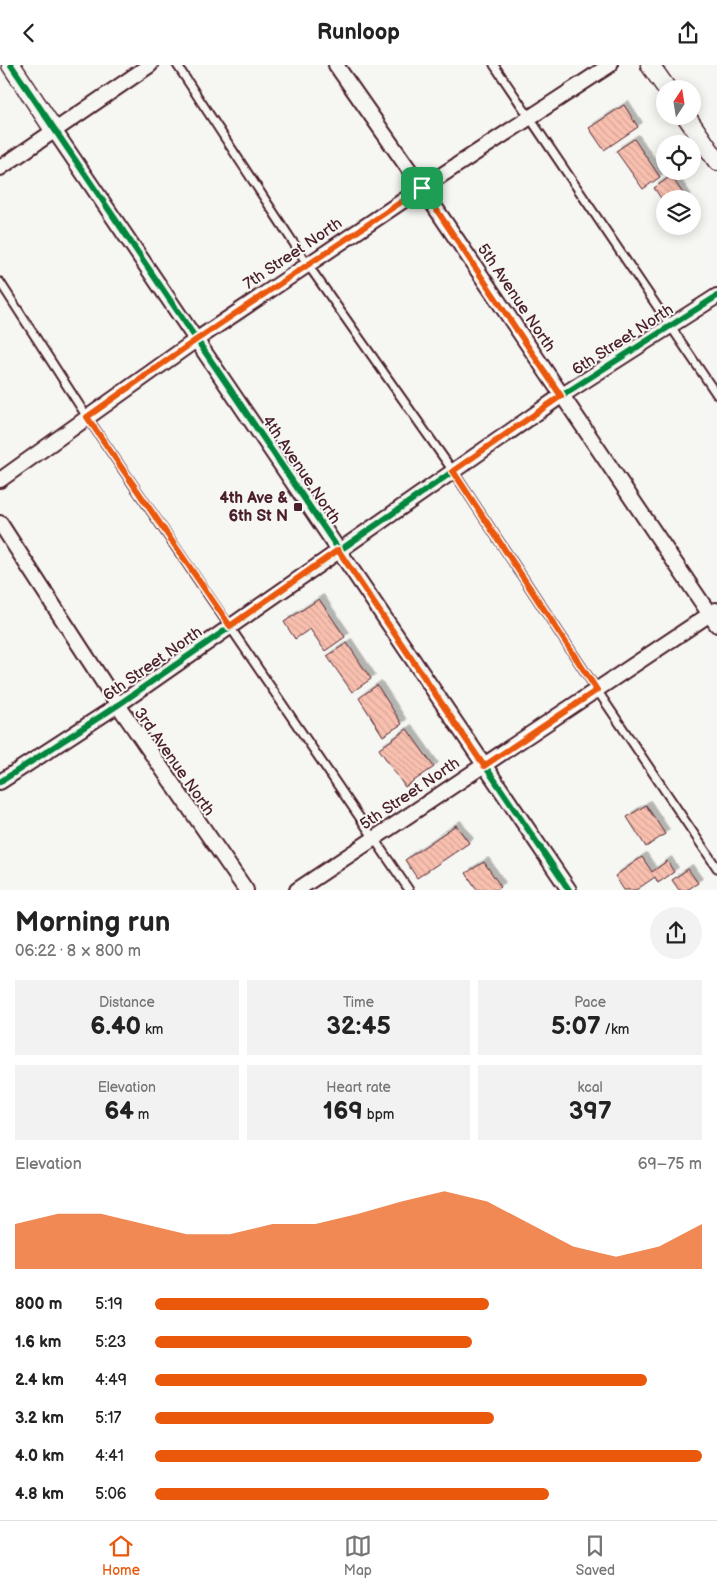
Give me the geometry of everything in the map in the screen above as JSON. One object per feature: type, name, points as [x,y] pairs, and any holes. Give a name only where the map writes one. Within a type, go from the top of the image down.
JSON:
[{"type":"street","name":"4th Avenue North","points":[[11,65],[569,890]]},
{"type":"street","points":[[0,168],[150,65]]},
{"type":"street","name":"5th Avenue North","points":[[336,65],[422,188],[561,396],[715,616]]},
{"type":"street","name":"7th Street North","points":[[0,480],[196,340],[422,188],[610,65]]},
{"type":"street","points":[[650,65],[661,80]]},
{"type":"street","points":[[692,125],[717,161]]},
{"type":"street","name":"6th Street North","points":[[0,782],[118,705],[561,396],[717,296]]},
{"type":"street","name":"3rd Avenue North","points":[[0,523],[118,705],[246,890]]},
{"type":"street","name":"5th Street North","points":[[297,890],[597,690],[715,616]]},
{"type":"lane","points":[[177,65],[308,265],[453,471],[717,868]]},
{"type":"lane","points":[[494,65],[717,395]]},
{"type":"lane","points":[[0,282],[87,417],[409,890]]},
{"type":"building","points":[[624,105],[638,127],[604,150],[589,128]]},
{"type":"building","points":[[634,139],[656,171],[656,180],[643,189],[616,151]]},
{"type":"building","points":[[665,180],[674,180],[681,190],[656,191],[654,188]]},
{"type":"building","points":[[319,599],[345,637],[325,651],[310,629],[295,639],[284,622]]},
{"type":"building","points":[[347,643],[371,679],[352,692],[327,656]]},
{"type":"building","points":[[377,685],[402,724],[383,736],[359,698]]},
{"type":"building","points":[[407,729],[434,767],[405,787],[379,749]]},
{"type":"building","points":[[646,805],[665,834],[646,847],[627,817]]},
{"type":"building","points":[[456,825],[469,843],[417,878],[405,860]]},
{"type":"building","points":[[642,857],[652,872],[667,861],[674,872],[658,883],[655,877],[636,890],[624,890],[615,876]]},
{"type":"building","points":[[484,862],[501,887],[496,890],[477,890],[466,873]]},
{"type":"building","points":[[688,869],[698,883],[687,890],[679,890],[672,880]]},
{"type":"cycle path","points":[[11,65],[569,890]]},
{"type":"cycle path","points":[[0,782],[118,705],[561,396],[717,296]]},
{"type":"place","name":"4th Ave & 6th St N","points":[[298,507]]},
{"type":"route","points":[[422,188],[561,396],[453,471],[597,690],[484,766],[338,550],[230,626],[87,417],[196,340],[422,188]]}]
